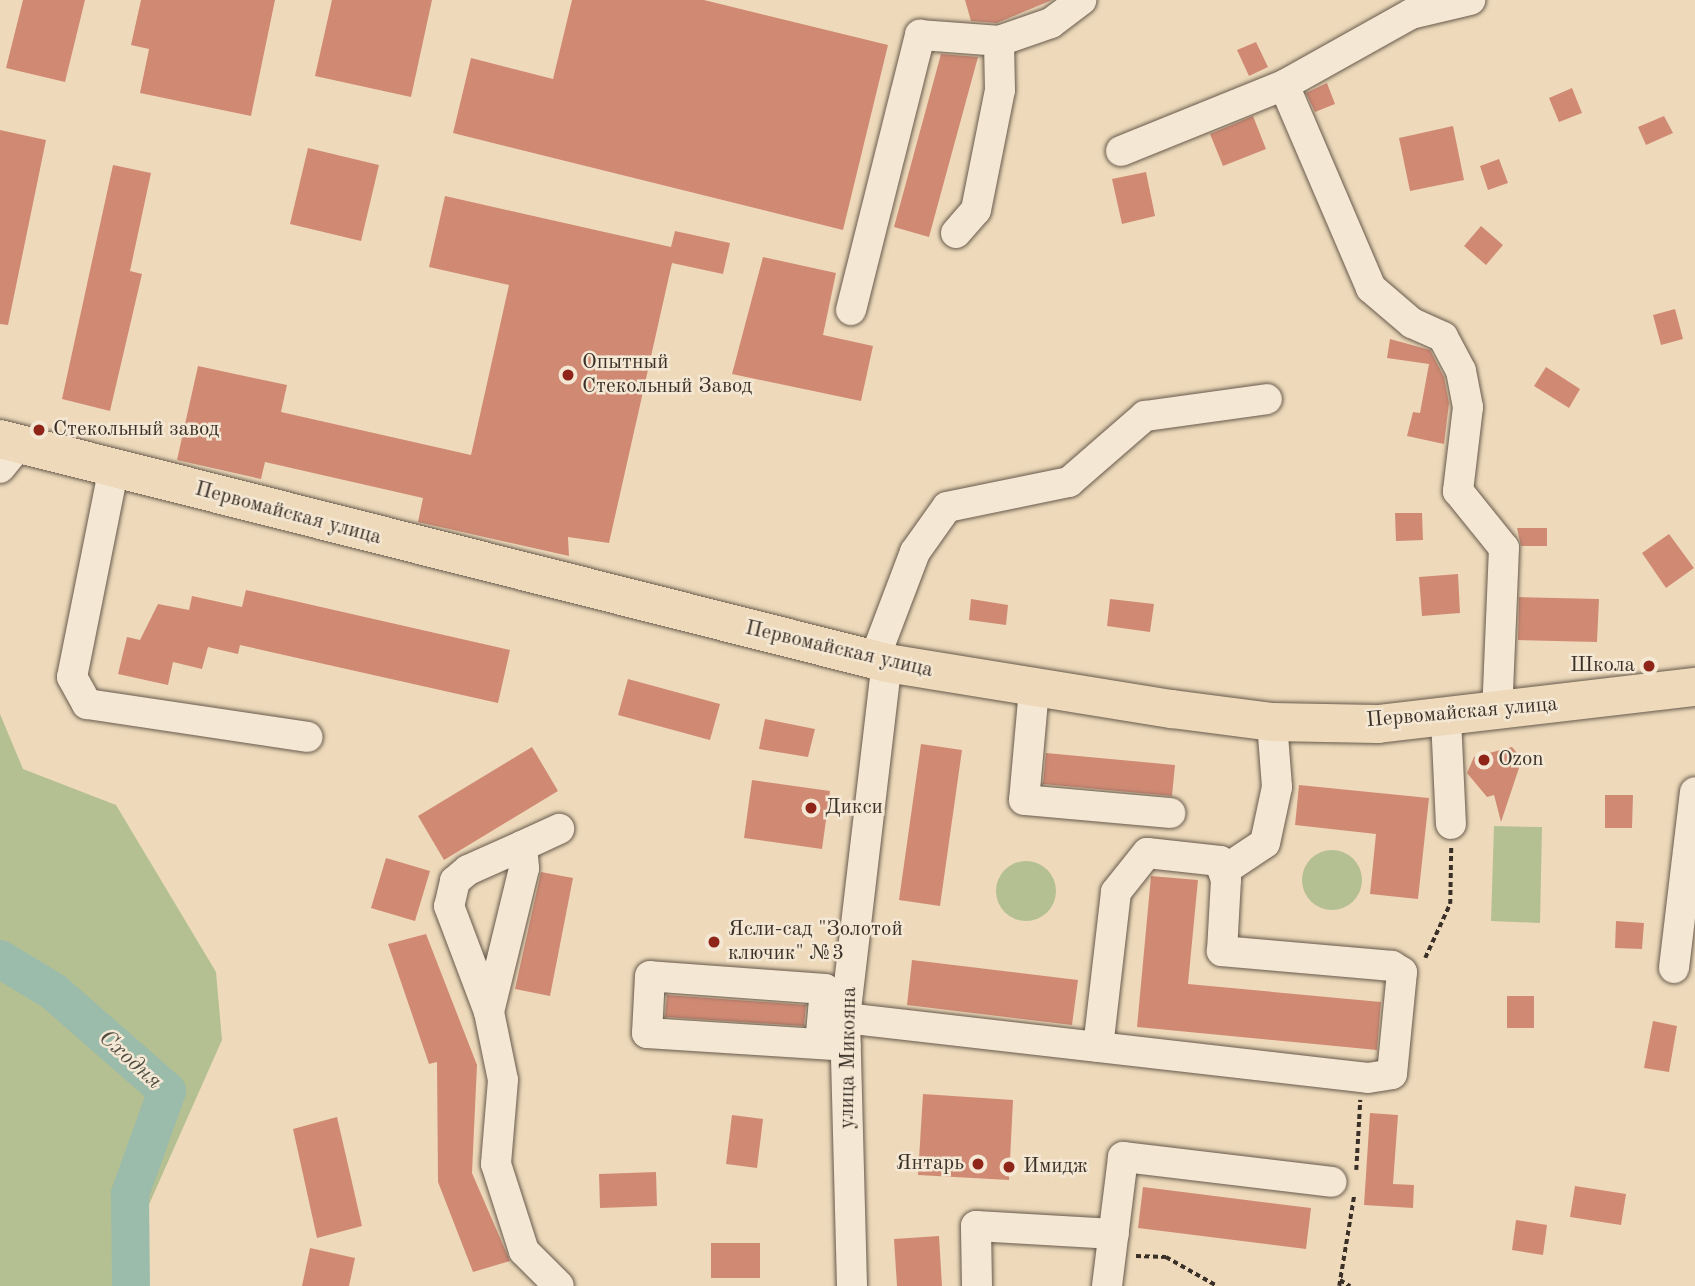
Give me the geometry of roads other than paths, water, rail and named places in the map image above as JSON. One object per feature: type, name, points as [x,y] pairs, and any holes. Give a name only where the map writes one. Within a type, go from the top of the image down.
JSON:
[{"type":"main road","name":"Первомайская улица","points":[[7,450],[114,467],[880,662],[1034,689],[1272,722],[1446,719],[1695,687]]},
{"type":"street","points":[[851,310],[920,34],[999,41],[1051,23],[1081,0]]},
{"type":"street","points":[[1121,151],[1284,85],[1411,14],[1453,2]]},
{"type":"street","points":[[956,233],[976,210],[1000,90],[999,41]]},
{"type":"street","points":[[1284,85],[1371,288],[1412,323],[1443,337],[1461,371],[1468,407],[1458,491],[1504,548],[1497,713]]},
{"type":"street","name":"улица Микояна","points":[[852,1286],[837,1036],[880,662],[915,552],[947,507],[1069,482],[1145,416],[1267,399]]},
{"type":"street","points":[[114,467],[72,677],[87,704],[308,737]]},
{"type":"street","points":[[1034,689],[1024,800],[1170,813]]},
{"type":"street","points":[[1446,719],[1451,824]]},
{"type":"street","points":[[1223,871],[1265,843],[1277,787],[1272,722]]},
{"type":"street","points":[[1674,968],[1695,792]]},
{"type":"street","points":[[559,829],[468,870],[455,881],[449,906],[489,1013],[503,1080],[496,1164],[524,1251],[559,1286]]},
{"type":"street","points":[[489,1013],[524,867],[522,846]]},
{"type":"street","points":[[837,1036],[825,989],[650,976],[647,1033],[837,1036],[1098,1047],[1368,1078],[1392,1074],[1402,972],[1222,951],[1223,871],[1220,861],[1146,853],[1129,868],[1116,892],[1098,1047]]},
{"type":"street","points":[[1107,1286],[1123,1157],[1343,1188]]},
{"type":"street","points":[[977,1286],[976,1226],[1112,1244]]},
{"type":"waterway","name":"Сходня","points":[[0,959],[54,992],[167,1091],[130,1194],[131,1286]]},
{"type":"place","name":"Опытный Стекольный Завод","points":[[568,375]]},
{"type":"place","name":"Стекольный завод","points":[[39,430]]},
{"type":"place","name":"Школа","points":[[1649,666]]},
{"type":"place","name":"Ozon","points":[[1484,760]]},
{"type":"place","name":"Дикси","points":[[811,808]]},
{"type":"place","name":"Ясли-сад \"Золотой ключик\" №3","points":[[714,942]]},
{"type":"place","name":"Янтарь","points":[[978,1164]]},
{"type":"place","name":"Имидж","points":[[1009,1167]]}]
